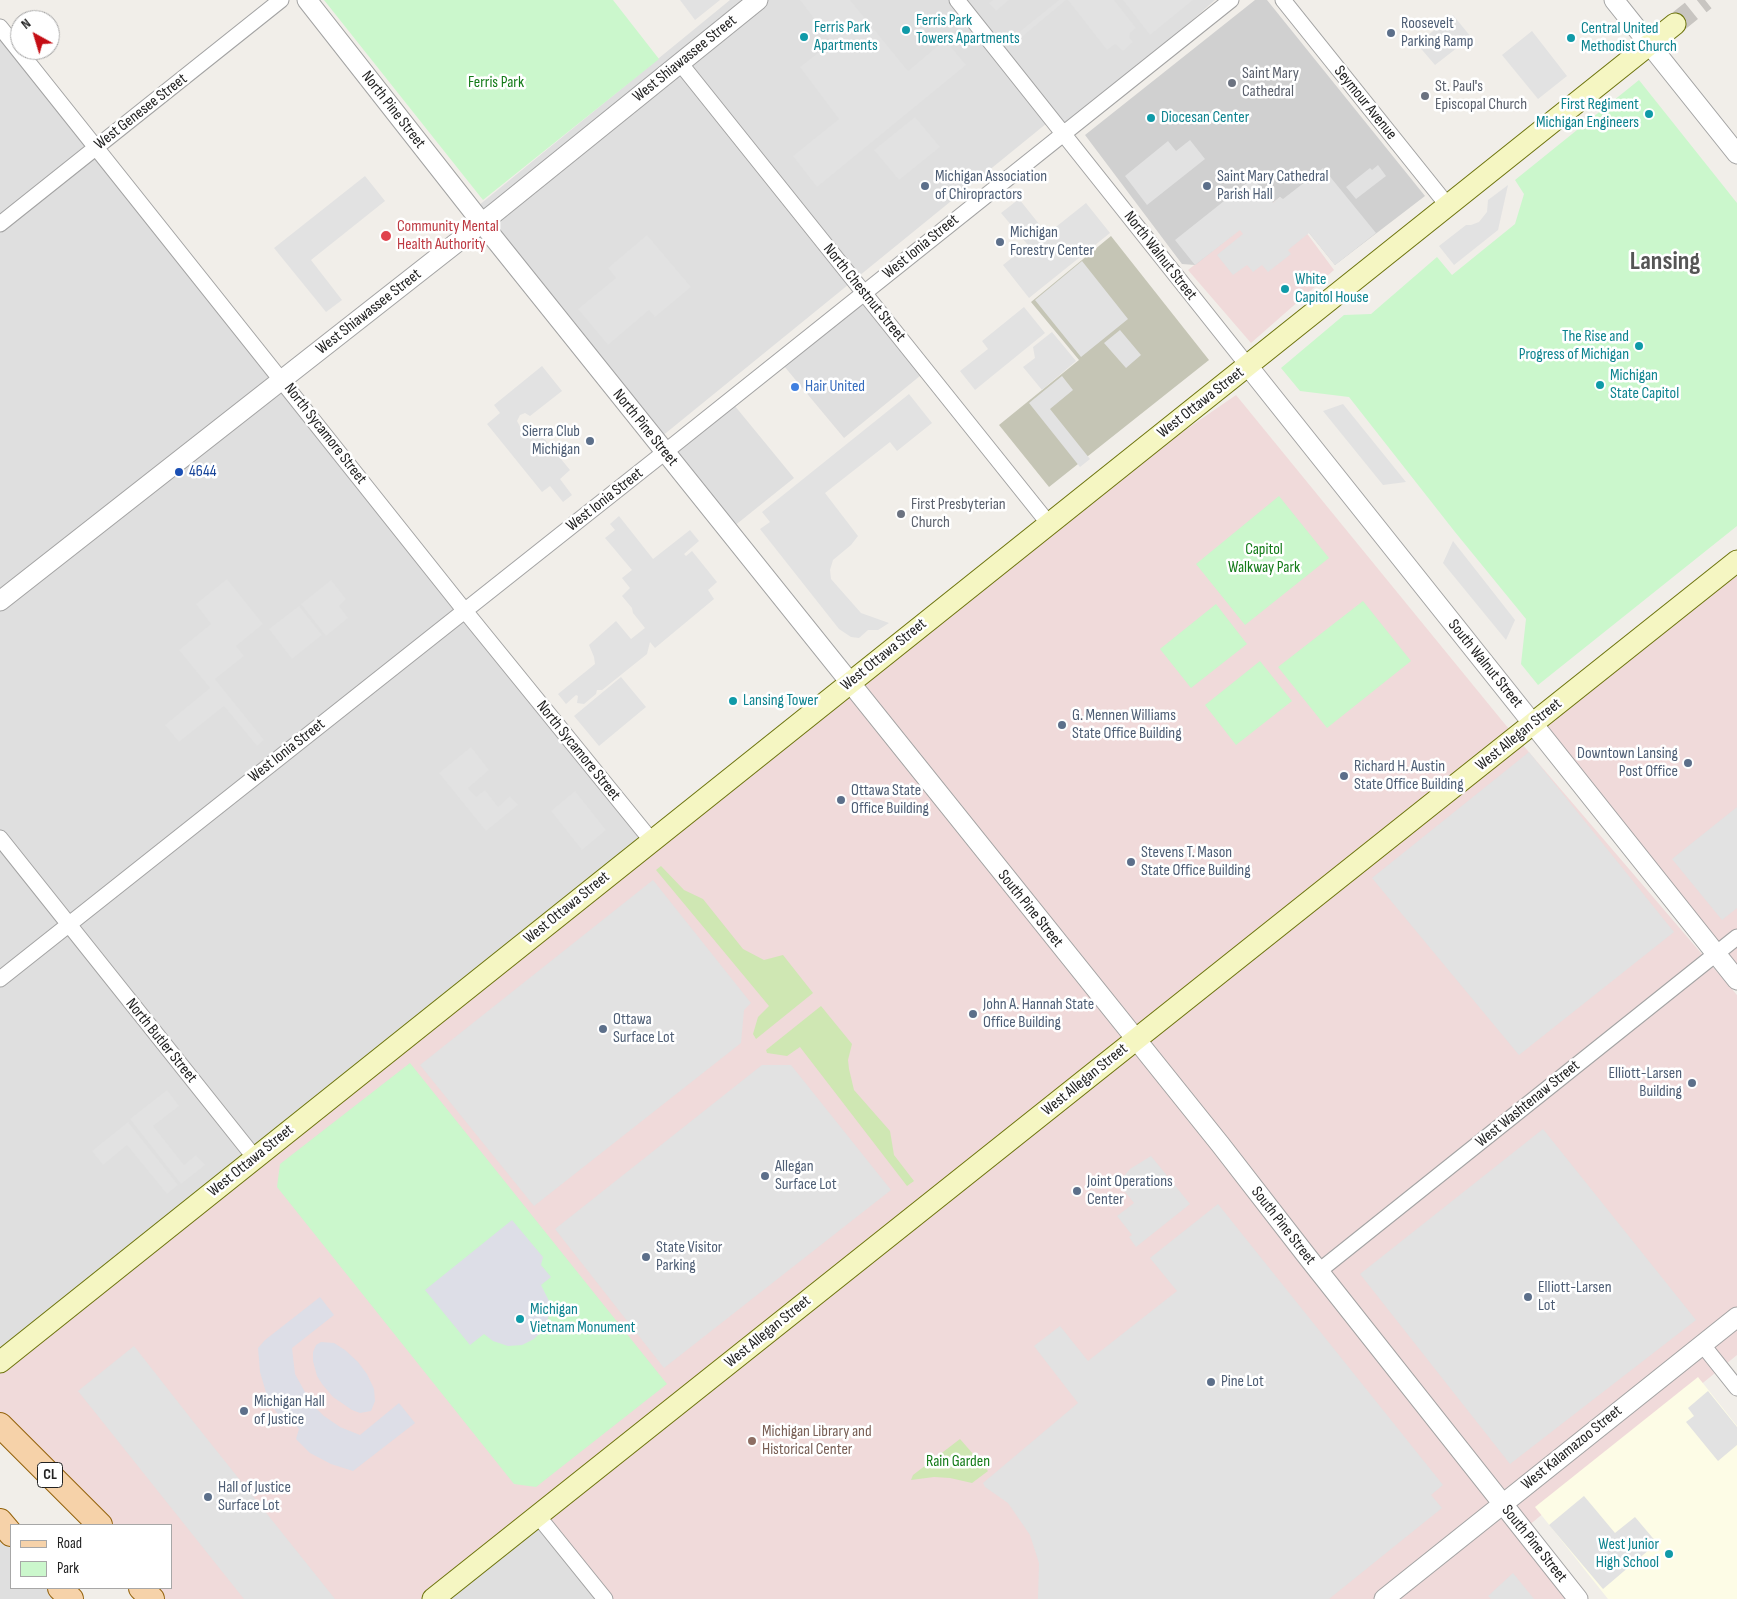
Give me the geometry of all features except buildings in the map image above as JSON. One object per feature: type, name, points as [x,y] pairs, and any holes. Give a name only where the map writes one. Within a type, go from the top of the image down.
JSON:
[{"type":"main road","name":"West Ottawa Street","points":[[0,1362],[651,840],[1675,24]]},
{"type":"main road","name":"West Allegan Street","points":[[433,1599],[1533,724],[1735,566]]},
{"type":"main road","name":"CL","points":[[0,1426],[99,1524]]},
{"type":"main road","points":[[0,1521],[10,1533]]},
{"type":"main road","points":[[142,1589],[152,1599]]},
{"type":"main road","points":[[159,1589],[168,1599]]},
{"type":"street","name":"West Genesee Street","points":[[0,224],[281,0]]},
{"type":"street","name":"North Pine Street","points":[[307,0],[482,223],[986,854]]},
{"type":"street","name":"West Shiawassee Street","points":[[0,601],[482,223],[758,0]]},
{"type":"street","name":"North Walnut Street","points":[[957,0],[1364,512]]},
{"type":"street","name":"West Ionia Street","points":[[0,979],[1231,0]]},
{"type":"street","name":"Seymour Avenue","points":[[1283,0],[1448,206]]},
{"type":"street","points":[[1614,0],[1737,154]]},
{"type":"street","name":"North Sycamore Street","points":[[0,28],[465,611],[651,840]]},
{"type":"street","name":"North Chestnut Street","points":[[680,63],[1049,524]]},
{"type":"street","name":"South Walnut Street","points":[[1364,512],[1737,980]]},
{"type":"street","name":"North Butler Street","points":[[0,838],[254,1158]]},
{"type":"street","name":"South Pine Street","points":[[986,854],[1220,1144],[1318,1271],[1578,1599]]},
{"type":"street","name":"West Washtenaw Street","points":[[1318,1271],[1737,938]]},
{"type":"street","name":"West Kalamazoo Street","points":[[1384,1599],[1737,1316]]},
{"type":"street","points":[[1702,1344],[1737,1388]]},
{"type":"street","points":[[538,1516],[605,1599]]},
{"type":"shaded area","points":[[680,0],[720,0],[695,20]]},
{"type":"shaded area","points":[[730,0],[1215,0],[1064,134],[1052,119],[661,437],[478,206]]},
{"type":"shaded area","points":[[800,0],[850,0],[908,71],[945,40],[966,65],[817,187],[793,156],[839,119],[800,67],[832,42]]},
{"type":"shaded area","points":[[993,0],[1009,0],[996,11],[989,3]]},
{"type":"shaded area","points":[[1059,0],[1066,0],[1017,41],[1013,37]]},
{"type":"shaded area","points":[[1068,0],[1114,0],[1136,28],[1130,33],[1129,37],[1133,42],[1123,51],[1115,44],[1107,50]]},
{"type":"shaded area","points":[[1123,0],[1193,0],[1150,35]]},
{"type":"shaded area","points":[[1255,0],[1267,0],[1425,196],[1335,265],[1280,197],[1195,265],[1182,264],[1085,135]]},
{"type":"shaded area","points":[[1453,15],[1471,37],[1435,65],[1417,44]]},
{"type":"shaded area","points":[[1532,31],[1567,76],[1538,99],[1502,55]]},
{"type":"shaded area","points":[[0,34],[10,46],[10,60],[21,60],[651,840],[0,1351]]},
{"type":"shaded area","points":[[915,117],[940,147],[899,180],[874,150]]},
{"type":"shaded area","points":[[1190,140],[1205,159],[1147,205],[1125,176],[1168,141],[1176,151]]},
{"type":"shaded area","points":[[1378,165],[1386,176],[1356,199],[1346,187],[1370,168],[1372,170]]},
{"type":"shaded area","points":[[1323,168],[1376,233],[1335,265],[1309,233],[1288,250],[1291,254],[1268,272],[1262,265],[1253,272],[1247,265],[1233,275],[1217,255],[1243,234],[1240,230],[1195,265],[1175,240],[1253,178],[1273,203],[1280,197],[1283,199]]},
{"type":"shaded area","points":[[365,176],[385,201],[311,260],[342,300],[326,312],[274,248]]},
{"type":"shaded area","points":[[1508,185],[1498,230],[1454,265],[1439,246],[1466,225],[1479,222],[1487,212],[1488,200]]},
{"type":"shaded area","points":[[1280,197],[1334,270],[1251,343],[1188,270]]},
{"type":"shaded area","points":[[1019,199],[1047,234],[1086,203],[1110,233],[1029,298],[1003,265],[1028,245],[1001,213]]},
{"type":"shaded area","points":[[647,235],[691,287],[655,317],[649,310],[608,345],[578,309],[616,278],[608,268]]},
{"type":"shaded area","points":[[1111,236],[1209,360],[1049,487],[999,425],[1079,360],[1031,302]]},
{"type":"shaded area","points":[[1082,261],[1128,319],[1081,357],[1035,300]]},
{"type":"shaded area","points":[[864,293],[926,371],[844,438],[779,360]]},
{"type":"shaded area","points":[[1024,307],[1045,333],[975,390],[960,371],[988,349],[982,341]]},
{"type":"shaded area","points":[[1120,330],[1141,355],[1126,368],[1104,343]]},
{"type":"shaded area","points":[[1052,332],[1076,361],[1042,390],[1023,367],[1035,358],[1033,347]]},
{"type":"shaded area","points":[[542,366],[562,391],[530,416],[525,413],[520,415],[517,421],[522,430],[525,431],[533,425],[570,470],[560,479],[572,495],[563,502],[550,486],[542,492],[487,424],[500,413],[494,405]]},
{"type":"shaded area","points":[[1062,376],[1073,390],[1050,409],[1090,459],[1080,467],[1029,403]]},
{"type":"shaded area","points":[[909,394],[932,423],[897,451],[890,442],[825,493],[858,536],[851,545],[833,560],[830,570],[831,579],[861,613],[889,623],[878,630],[868,630],[859,638],[851,637],[839,629],[760,529],[770,522],[762,512]]},
{"type":"shaded area","points":[[1236,395],[1504,723],[1737,995],[1737,1355],[1517,1535],[1572,1599],[605,1599],[538,1516],[433,1599],[164,1599],[154,1589],[172,1589],[172,1524],[93,1524],[0,1427],[0,1362],[1049,524]]},
{"type":"shaded area","points":[[730,400],[794,478],[728,531],[665,452]]},
{"type":"shaded area","points":[[1343,404],[1406,482],[1383,485],[1323,411]]},
{"type":"shaded area","points":[[619,516],[653,559],[690,530],[699,541],[684,554],[686,556],[692,551],[717,582],[708,590],[714,599],[655,648],[650,642],[647,654],[602,690],[597,690],[596,694],[584,704],[577,703],[578,696],[576,695],[566,704],[558,694],[595,664],[589,645],[616,621],[631,639],[645,628],[622,596],[630,588],[622,578],[632,570],[605,538],[615,530],[610,524]]},
{"type":"shaded area","points":[[1453,541],[1515,620],[1506,640],[1443,563]]},
{"type":"shaded area","points":[[1737,563],[1737,980],[1533,724]]},
{"type":"shaded area","points":[[227,579],[263,624],[236,646],[244,656],[215,679],[264,740],[257,746],[224,706],[179,742],[165,725],[210,688],[179,650],[211,624],[196,604]]},
{"type":"shaded area","points":[[331,580],[346,599],[339,606],[348,618],[326,636],[301,604]]},
{"type":"shaded area","points":[[299,606],[322,635],[292,659],[269,629]]},
{"type":"shaded area","points":[[621,677],[646,707],[599,746],[574,716]]},
{"type":"shaded area","points":[[471,747],[489,770],[468,788],[476,797],[485,790],[498,807],[510,796],[518,805],[486,831],[439,773]]},
{"type":"shaded area","points":[[1529,752],[1674,932],[1519,1055],[1372,878]]},
{"type":"shaded area","points":[[575,791],[606,830],[582,850],[551,811]]},
{"type":"shaded area","points":[[1737,807],[1737,908],[1722,920],[1672,859]]},
{"type":"shaded area","name":"Ottawa Surface Lot","points":[[653,880],[751,1003],[744,1010],[741,1043],[534,1206],[420,1065]]},
{"type":"shaded area","name":"Allegan Surface Lot","points":[[762,1065],[791,1065],[891,1190],[664,1368],[555,1229]]},
{"type":"shaded area","points":[[167,1090],[179,1106],[153,1126],[184,1165],[196,1155],[205,1165],[181,1184],[130,1119]]},
{"type":"shaded area","points":[[128,1122],[178,1185],[167,1194],[127,1145],[103,1165],[92,1151]]},
{"type":"shaded area","name":"Elliott-Larsen Lot","points":[[1543,1129],[1696,1320],[1510,1464],[1360,1274]]},
{"type":"shaded area","points":[[1151,1156],[1190,1204],[1136,1247],[1129,1237],[1132,1235],[1117,1216],[1134,1203],[1118,1183],[1130,1169]]},
{"type":"shaded area","name":"Pine Lot","points":[[1218,1204],[1443,1485],[1431,1495],[1442,1508],[1329,1599],[1038,1599],[1039,1563],[1030,1535],[1008,1503],[985,1487],[983,1483],[1078,1403],[1034,1346],[1060,1326],[1088,1361],[1177,1291],[1150,1258]]},
{"type":"shaded area","points":[[512,1220],[543,1257],[541,1265],[551,1277],[541,1285],[549,1301],[549,1315],[545,1328],[534,1339],[522,1345],[508,1346],[493,1341],[484,1334],[470,1345],[425,1290]]},
{"type":"shaded area","points":[[320,1297],[334,1315],[292,1348],[295,1374],[311,1403],[324,1416],[340,1427],[360,1435],[399,1403],[415,1423],[353,1471],[331,1464],[310,1453],[296,1439],[299,1429],[290,1418],[279,1416],[268,1399],[260,1372],[258,1348],[265,1340]]},
{"type":"shaded area","points":[[321,1342],[334,1343],[345,1350],[367,1374],[374,1389],[375,1401],[371,1411],[360,1413],[352,1410],[333,1397],[322,1384],[317,1376],[313,1361],[313,1352],[316,1345]]},
{"type":"shaded area","name":"Hall of Justice Surface Lot","points":[[134,1346],[335,1599],[244,1599],[78,1391]]},
{"type":"shaded area","points":[[1698,1377],[1737,1426],[1737,1599],[1608,1599],[1535,1507]]},
{"type":"shaded area","points":[[1708,1391],[1737,1427],[1737,1445],[1718,1461],[1686,1422],[1694,1416],[1688,1408]]},
{"type":"shaded area","points":[[1584,1496],[1615,1533],[1635,1517],[1657,1543],[1603,1589],[1549,1525]]},
{"type":"shaded area","points":[[538,1516],[605,1599],[433,1599]]},
{"type":"shaded area","points":[[0,1517],[10,1528],[10,1589],[67,1589],[76,1599],[0,1599]]},
{"type":"shaded area","points":[[1513,1573],[1534,1599],[1491,1599],[1488,1596]]},
{"type":"green space","name":"Ferris Park","points":[[324,0],[613,0],[659,59],[483,200]]},
{"type":"green space","points":[[1639,80],[1737,203],[1737,526],[1538,685],[1521,664],[1526,619],[1349,397],[1300,391],[1281,368],[1344,315],[1371,314],[1437,257],[1452,275],[1515,224],[1524,194],[1515,180]]},
{"type":"green space","name":"Capitol Walkway Park","points":[[1279,496],[1329,558],[1245,625],[1196,564]]},
{"type":"green space","points":[[1363,601],[1411,661],[1327,728],[1278,667]]},
{"type":"green space","name":"Capitol Walkway Park","points":[[1216,604],[1247,644],[1191,688],[1160,649]]},
{"type":"green space","points":[[1260,661],[1292,701],[1236,745],[1205,705]]},
{"type":"green space","points":[[661,866],[684,890],[703,899],[743,949],[764,960],[783,955],[813,993],[756,1039],[753,1034],[758,1017],[769,1006],[656,870]]},
{"type":"green space","points":[[821,1006],[852,1044],[848,1060],[854,1090],[890,1131],[894,1155],[914,1181],[907,1186],[800,1047],[787,1056],[767,1053],[766,1050]]},
{"type":"green space","points":[[410,1063],[667,1384],[536,1487],[514,1484],[277,1187],[280,1164]]},
{"type":"green space","name":"Rain Garden","points":[[960,1439],[988,1471],[972,1483],[950,1478],[934,1477],[911,1480],[913,1475]]},
{"type":"tunnel","points":[[1675,24],[1705,0]]},
{"type":"place","name":"Ferris Park Towers Apartments","points":[[906,30]]},
{"type":"place","name":"Roosevelt Parking Ramp","points":[[1391,33]]},
{"type":"place","name":"Ferris Park Apartments","points":[[804,37]]},
{"type":"place","name":"Central United Methodist Church","points":[[1571,38]]},
{"type":"place","name":"Saint Mary Cathedral","points":[[1232,83]]},
{"type":"place","name":"St. Paul's Episcopal Church","points":[[1425,96]]},
{"type":"place","name":"First Regiment Michigan Engineers","points":[[1649,114]]},
{"type":"place","name":"Diocesan Center","points":[[1151,118]]},
{"type":"place","name":"Michigan Association of Chiropractors","points":[[925,186]]},
{"type":"place","name":"Saint Mary Cathedral Parish Hall","points":[[1207,186]]},
{"type":"place","name":"Community Mental Health Authority","points":[[386,236]]},
{"type":"place","name":"Michigan Forestry Center","points":[[1000,242]]},
{"type":"place","name":"White Capitol House","points":[[1285,289]]},
{"type":"place","name":"The Rise and Progress of Michigan","points":[[1639,346]]},
{"type":"place","name":"Michigan State Capitol","points":[[1600,385]]},
{"type":"place","name":"Hair United","points":[[795,387]]},
{"type":"place","name":"Sierra Club Michigan","points":[[590,441]]},
{"type":"place","name":"4644","points":[[179,472]]},
{"type":"place","name":"First Presbyterian Church","points":[[901,514]]},
{"type":"place","name":"Lansing Tower","points":[[733,701]]},
{"type":"place","name":"G. Mennen Williams State Office Building","points":[[1062,725]]},
{"type":"place","name":"Downtown Lansing Post Office","points":[[1688,763]]},
{"type":"place","name":"Richard H. Austin State Office Building","points":[[1344,776]]},
{"type":"place","name":"Ottawa State Office Building","points":[[841,800]]},
{"type":"place","name":"Stevens T. Mason State Office Building","points":[[1131,862]]},
{"type":"place","name":"John A. Hannah State Office Building","points":[[973,1014]]},
{"type":"place","name":"Ottawa Surface Lot","points":[[603,1029]]},
{"type":"place","name":"Elliott-Larsen Building","points":[[1692,1083]]},
{"type":"place","name":"Allegan Surface Lot","points":[[765,1176]]},
{"type":"place","name":"Joint Operations Center","points":[[1077,1191]]},
{"type":"place","name":"State Visitor Parking","points":[[646,1257]]},
{"type":"place","name":"Elliott-Larsen Lot","points":[[1528,1297]]},
{"type":"place","name":"Michigan Vietnam Monument","points":[[520,1319]]},
{"type":"place","name":"Pine Lot","points":[[1211,1382]]},
{"type":"place","name":"Michigan Hall of Justice","points":[[244,1411]]},
{"type":"place","name":"Michigan Library and Historical Center","points":[[752,1441]]},
{"type":"place","name":"Hall of Justice Surface Lot","points":[[208,1497]]},
{"type":"place","name":"West Junior High School","points":[[1669,1554]]},
{"type":"district","name":"Lansing","points":[[1665,262]]}]
